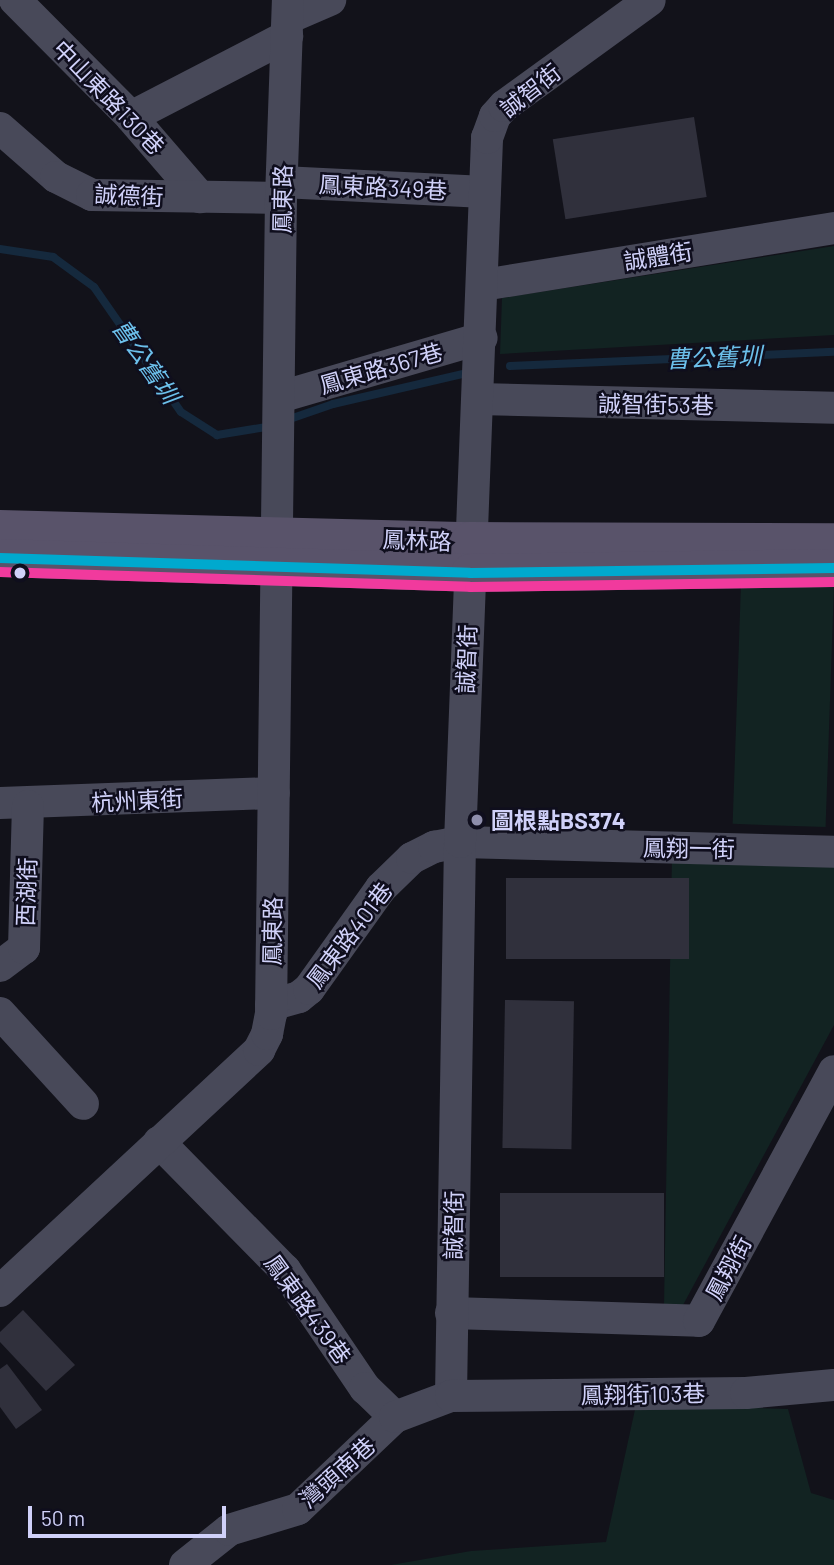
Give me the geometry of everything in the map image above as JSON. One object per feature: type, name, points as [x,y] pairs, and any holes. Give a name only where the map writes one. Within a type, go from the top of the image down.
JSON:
[{"type":"main road","name":"鳳林路","points":[[0,529],[279,551],[834,568]]},
{"type":"main road","name":"鳳林路","points":[[470,557],[834,542]]},
{"type":"main road","name":"鳳林路","points":[[0,558],[279,551]]},
{"type":"street","name":"中山東路130巷","points":[[15,0],[131,117],[200,197]]},
{"type":"street","points":[[131,117],[287,18],[330,0]]},
{"type":"street","name":"誠智街","points":[[451,1396],[460,842],[470,557],[482,338],[487,138],[495,116],[650,0]]},
{"type":"street","name":"鳳東路","points":[[0,1291],[259,1050],[271,1005],[281,456],[281,190],[287,18]]},
{"type":"street","name":"誠德街","points":[[0,128],[77,190],[107,198],[200,197],[281,190]]},
{"type":"street","name":"鳳東路349巷","points":[[281,190],[485,192]]},
{"type":"street","name":"誠體街","points":[[483,285],[834,228]]},
{"type":"street","name":"鳳東路367巷","points":[[281,397],[482,338]]},
{"type":"street","name":"誠智街53巷","points":[[478,399],[834,408]]},
{"type":"street","name":"杭州東街","points":[[14,805],[274,793]]},
{"type":"street","name":"西湖街","points":[[8,954],[14,805]]},
{"type":"street","name":"鳳翔一街","points":[[460,842],[834,852]]},
{"type":"street","name":"鳳東路401巷","points":[[271,1005],[299,997],[309,989],[381,888],[412,858],[434,847],[460,842]]},
{"type":"street","points":[[0,1013],[83,1104]]},
{"type":"street","name":"鳳翔街","points":[[451,1313],[699,1321],[834,1071]]},
{"type":"street","name":"鳳東路439巷","points":[[159,1142],[285,1270],[365,1388],[396,1417]]},
{"type":"street","name":"鳳翔街103巷","points":[[451,1396],[746,1392],[834,1385]]},
{"type":"street","name":"灣頭南巷","points":[[185,1565],[229,1530],[298,1509],[396,1417],[451,1396]]},
{"type":"shaded area","points":[[834,246],[834,335],[500,354],[502,298]]},
{"type":"shaded area","points":[[741,584],[834,587],[826,827],[733,824]]},
{"type":"shaded area","points":[[672,856],[834,862],[834,1025],[683,1305],[664,1306]]},
{"type":"shaded area","points":[[636,1405],[788,1409],[811,1493],[834,1500],[834,1565],[391,1565],[471,1551],[606,1542]]},
{"type":"building","points":[[694,117],[707,197],[565,219],[553,139]]},
{"type":"building","points":[[506,878],[689,878],[689,959],[506,959]]},
{"type":"building","points":[[505,1000],[574,1001],[571,1149],[502,1148]]},
{"type":"building","points":[[500,1193],[664,1193],[664,1277],[500,1277]]},
{"type":"building","points":[[23,1310],[75,1365],[46,1391],[0,1342],[0,1332]]},
{"type":"building","points":[[7,1364],[42,1410],[16,1429],[0,1407],[0,1369]]},
{"type":"waterway","name":"曹公舊圳","points":[[0,249],[53,257],[94,287],[181,412],[217,435],[272,426]]},
{"type":"waterway","name":"曹公舊圳","points":[[510,366],[834,352]]},
{"type":"waterway","name":"曹公舊圳","points":[[284,421],[333,404],[467,373]]},
{"type":"transit line","points":[[0,558],[470,573],[834,568]]},
{"type":"transit line","points":[[0,572],[470,587],[834,582]]},
{"type":"place","name":"圖根點BS374","points":[[477,820]]}]
